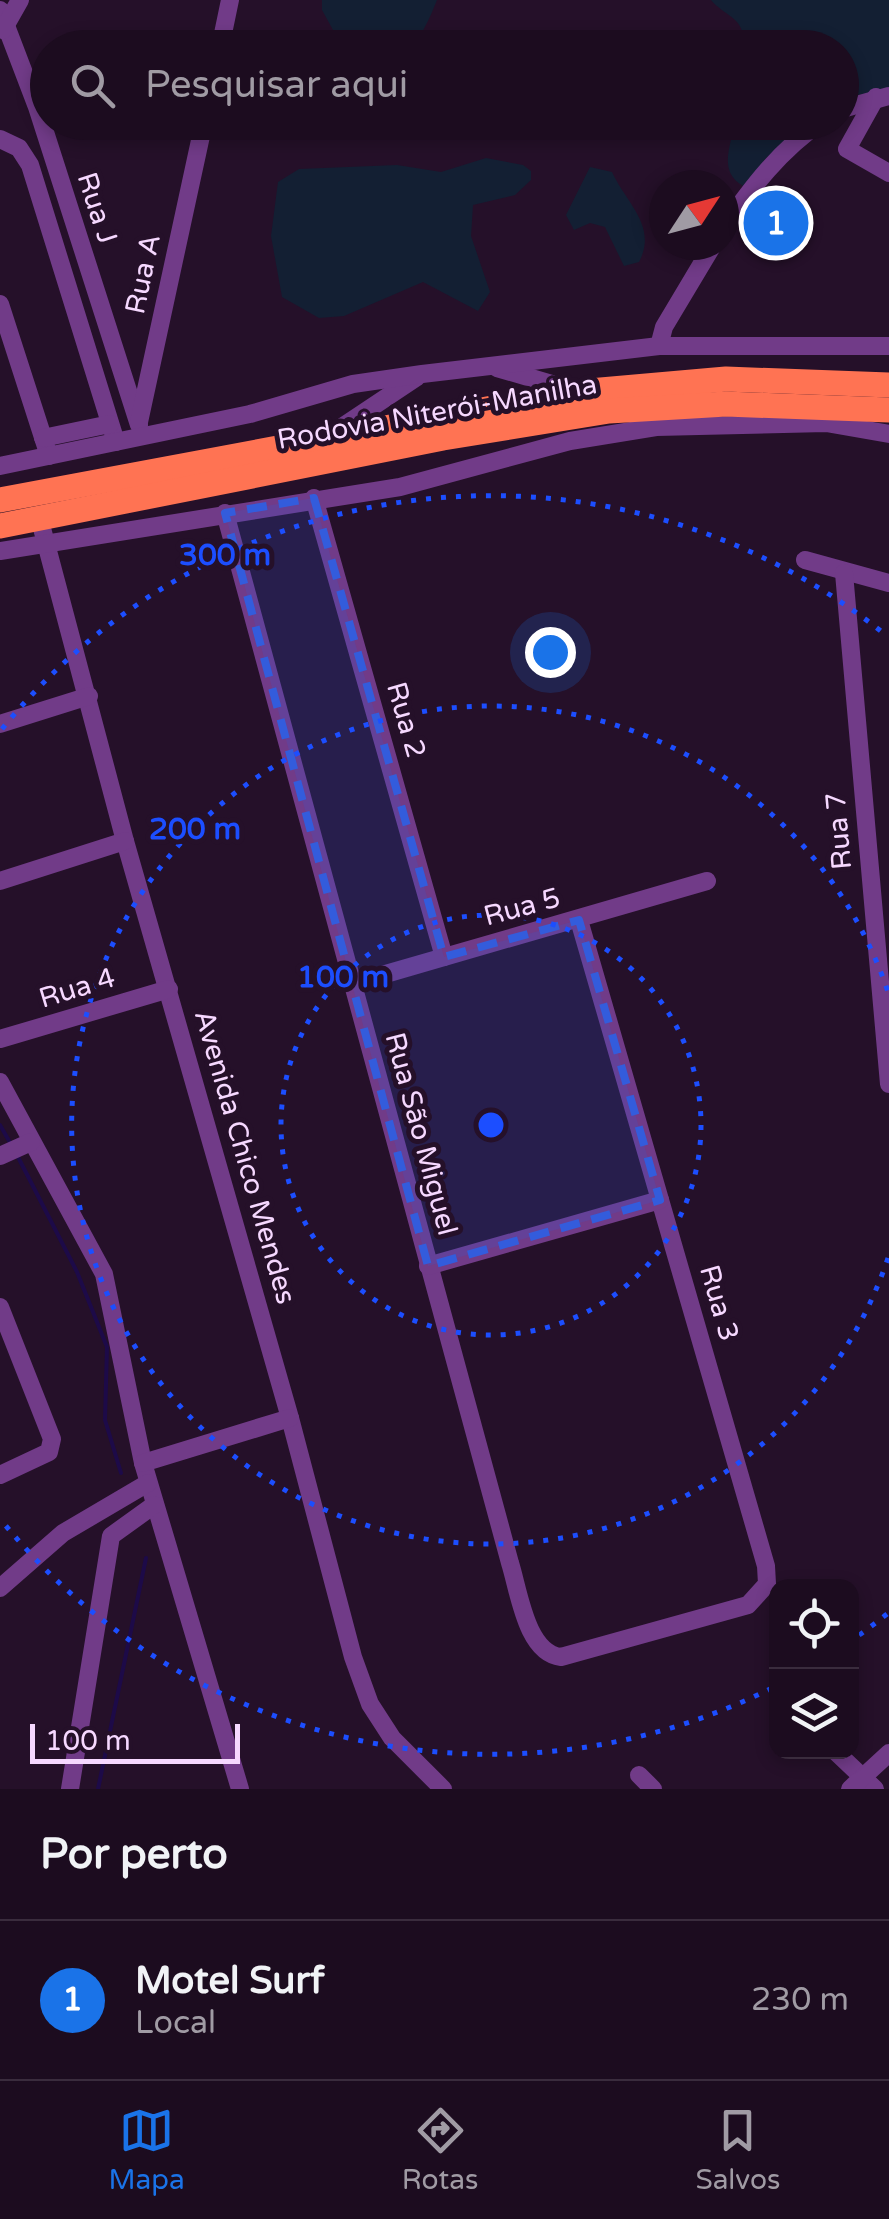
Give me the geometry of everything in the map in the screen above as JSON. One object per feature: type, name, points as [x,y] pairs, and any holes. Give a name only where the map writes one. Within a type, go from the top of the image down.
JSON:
[{"type":"highway","name":"Rodovia Niterói-Manilha","points":[[0,500],[578,392],[726,379],[889,385]]},
{"type":"highway","name":"Rodovia Niterói-Manilha","points":[[0,526],[726,404],[889,410]]},
{"type":"street","points":[[2,24],[20,0]]},
{"type":"street","points":[[224,30],[230,0]]},
{"type":"street","name":"Rua J","points":[[2,24],[30,90]]},
{"type":"street","points":[[859,130],[882,96]]},
{"type":"street","points":[[0,139],[19,148],[30,166],[113,433]]},
{"type":"street","name":"Rua J","points":[[47,140],[140,431]]},
{"type":"street","name":"Rua A","points":[[140,431],[200,140]]},
{"type":"street","points":[[739,205],[756,181],[796,140]]},
{"type":"street","points":[[852,140],[846,149],[889,173]]},
{"type":"street","points":[[659,346],[664,327],[704,260]]},
{"type":"street","points":[[0,304],[46,447]]},
{"type":"street","points":[[0,466],[46,447],[140,431],[353,384],[422,374],[659,346],[889,346]]},
{"type":"street","points":[[488,366],[578,392]]},
{"type":"street","points":[[324,439],[422,374]]},
{"type":"street","points":[[0,551],[400,487],[569,429],[826,423],[889,434]]},
{"type":"street","name":"Rua 2","points":[[314,498],[444,957]]},
{"type":"street","name":"Rua São Miguel","points":[[225,513],[510,1563],[542,1649],[561,1657],[657,1628]]},
{"type":"street","name":"Avenida Chico Mendes","points":[[39,517],[353,1658],[370,1704],[392,1738],[443,1789]]},
{"type":"street","points":[[805,560],[889,583]]},
{"type":"street","name":"Rua 7","points":[[844,573],[889,1084]]},
{"type":"street","points":[[0,724],[88,696]]},
{"type":"street","points":[[0,880],[126,841]]},
{"type":"street","name":"Rua 5","points":[[351,984],[707,881]]},
{"type":"street","name":"Rua 3","points":[[580,920],[766,1566],[767,1584],[748,1606],[657,1628]]},
{"type":"street","name":"Rua 4","points":[[0,1039],[169,989]]},
{"type":"street","points":[[0,1082],[14,1149],[104,1274],[154,1505],[240,1789]]},
{"type":"street","points":[[428,1266],[660,1200]]},
{"type":"street","points":[[0,1475],[40,1458],[48,1452],[52,1439],[2,1314]]},
{"type":"street","points":[[143,1463],[290,1418]]},
{"type":"street","points":[[0,1588],[86,1518],[148,1482]]},
{"type":"street","points":[[70,1789],[111,1536],[154,1505]]},
{"type":"street","points":[[86,1518],[111,1536]]},
{"type":"street","points":[[842,1759],[863,1785],[889,1752]]},
{"type":"street","points":[[639,1775],[654,1789]]},
{"type":"highlighted area","points":[[314,498],[444,957],[579,920],[660,1200],[428,1266],[225,513]]},
{"type":"shaded area","points":[[322,0],[437,0],[423,30],[333,30],[322,10]]},
{"type":"shaded area","points":[[711,0],[889,0],[889,89],[859,95],[859,30],[742,30]]},
{"type":"shaded area","points":[[731,140],[788,140],[743,186],[739,183],[739,170],[729,170]]},
{"type":"shaded area","points":[[486,158],[523,165],[531,171],[531,180],[515,195],[473,205],[471,236],[490,292],[478,311],[423,282],[344,316],[319,318],[282,297],[271,236],[278,182],[299,169],[397,165],[441,172]]},
{"type":"shaded area","points":[[590,167],[612,172],[638,215],[645,237],[639,262],[624,266],[605,227],[590,223],[574,230],[566,215]]},
{"type":"waterway","points":[[0,1125],[12,1146]]},
{"type":"waterway","points":[[17,1155],[77,1272],[107,1347],[105,1420],[121,1473]]},
{"type":"waterway","points":[[98,1789],[146,1558]]},
{"type":"place","name":"Motel Surf","points":[[776,223]]}]
